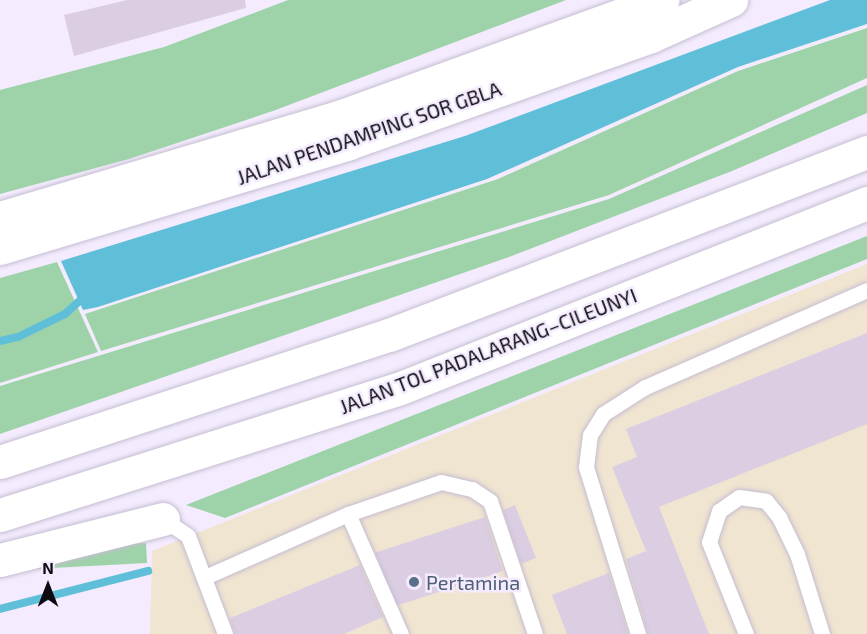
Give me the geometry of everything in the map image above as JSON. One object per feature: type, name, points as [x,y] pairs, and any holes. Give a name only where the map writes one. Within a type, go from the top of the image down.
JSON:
[{"type":"main road","name":"JALAN PENDAMPING SOR GBLA","points":[[0,249],[339,117],[663,0]]},
{"type":"main road","name":"JALAN PENDAMPING SOR GBLA","points":[[0,218],[162,186],[349,143],[651,36],[731,0]]},
{"type":"main road","points":[[0,462],[389,336],[867,152]]},
{"type":"main road","name":"JALAN TOL PADALARANG–CILEUNYI","points":[[0,515],[398,389],[867,203]]},
{"type":"main road","points":[[0,560],[163,519]]},
{"type":"lane","points":[[638,634],[586,467],[590,435],[603,414],[645,387],[867,291]]},
{"type":"lane","points":[[205,577],[348,514],[441,482],[472,489],[490,501],[535,634]]},
{"type":"lane","points":[[746,634],[709,542],[719,511],[739,497],[766,501],[779,517],[800,563],[822,634]]},
{"type":"lane","points":[[348,514],[401,634]]},
{"type":"lane","points":[[163,519],[189,536],[225,634]]},
{"type":"shaded area","points":[[867,264],[867,634],[150,634],[152,551]]},
{"type":"green space","points":[[288,0],[566,0],[273,111],[129,159],[0,194],[0,90],[164,47]]},
{"type":"green space","points":[[867,28],[867,78],[609,195],[101,351],[85,314],[498,179],[738,71]]},
{"type":"green space","points":[[867,85],[867,113],[732,171],[509,257],[0,434],[0,386],[609,199]]},
{"type":"green space","points":[[867,236],[867,259],[225,518],[186,505]]},
{"type":"green space","points":[[57,262],[98,352],[0,383],[0,278]]},
{"type":"green space","points":[[146,543],[147,563],[0,571],[0,551]]},
{"type":"water","points":[[830,0],[867,0],[867,24],[738,67],[487,179],[83,310],[61,261],[465,136]]},
{"type":"building","points":[[127,0],[245,0],[246,8],[74,56],[64,15]]},
{"type":"building","points":[[867,333],[867,424],[659,507],[709,634],[648,634],[626,559],[646,551],[612,467],[637,457],[626,429]]},
{"type":"building","points":[[515,505],[536,558],[521,564],[503,510]]},
{"type":"building","points":[[485,517],[503,571],[393,607],[376,553]]},
{"type":"building","points":[[360,565],[383,617],[344,634],[235,634],[230,618]]},
{"type":"building","points":[[609,573],[628,634],[567,634],[552,595]]},
{"type":"waterway","points":[[0,341],[18,337],[65,314],[86,295]]},
{"type":"waterway","points":[[0,609],[148,571]]},
{"type":"place","name":"Pertamina","points":[[414,582]]}]
